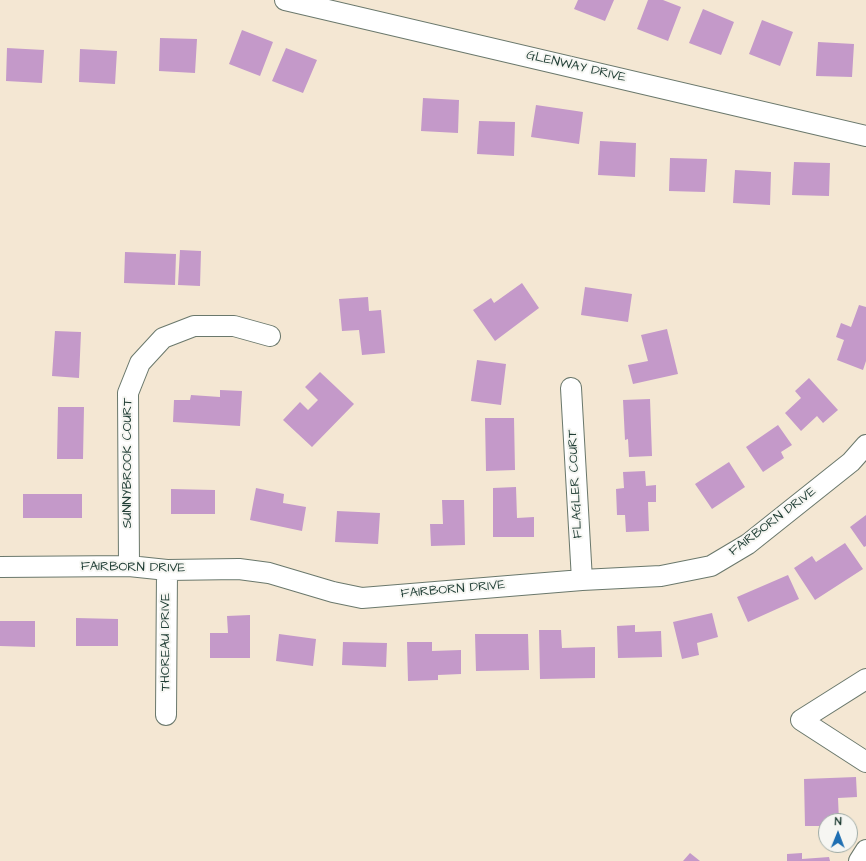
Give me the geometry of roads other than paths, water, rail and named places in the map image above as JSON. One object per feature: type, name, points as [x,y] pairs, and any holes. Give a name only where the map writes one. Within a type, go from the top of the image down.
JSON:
[{"type":"street","name":"GLENWAY DRIVE","points":[[285,0],[866,136]]},
{"type":"street","name":"SUNNYBROOK COURT","points":[[129,566],[128,393],[140,363],[163,338],[194,326],[234,326],[270,336]]},
{"type":"street","name":"FLAGLER COURT","points":[[571,388],[582,580]]},
{"type":"street","name":"FAIRBORN DRIVE","points":[[0,567],[129,566],[167,570],[239,569],[269,573],[333,592],[362,598],[582,580],[661,576],[711,566],[748,544],[851,462],[866,445]]},
{"type":"street","name":"THOREAU DRIVE","points":[[166,715],[167,570]]},
{"type":"street","points":[[866,679],[801,720],[866,762]]},
{"type":"street","points":[[859,861],[866,850]]}]
